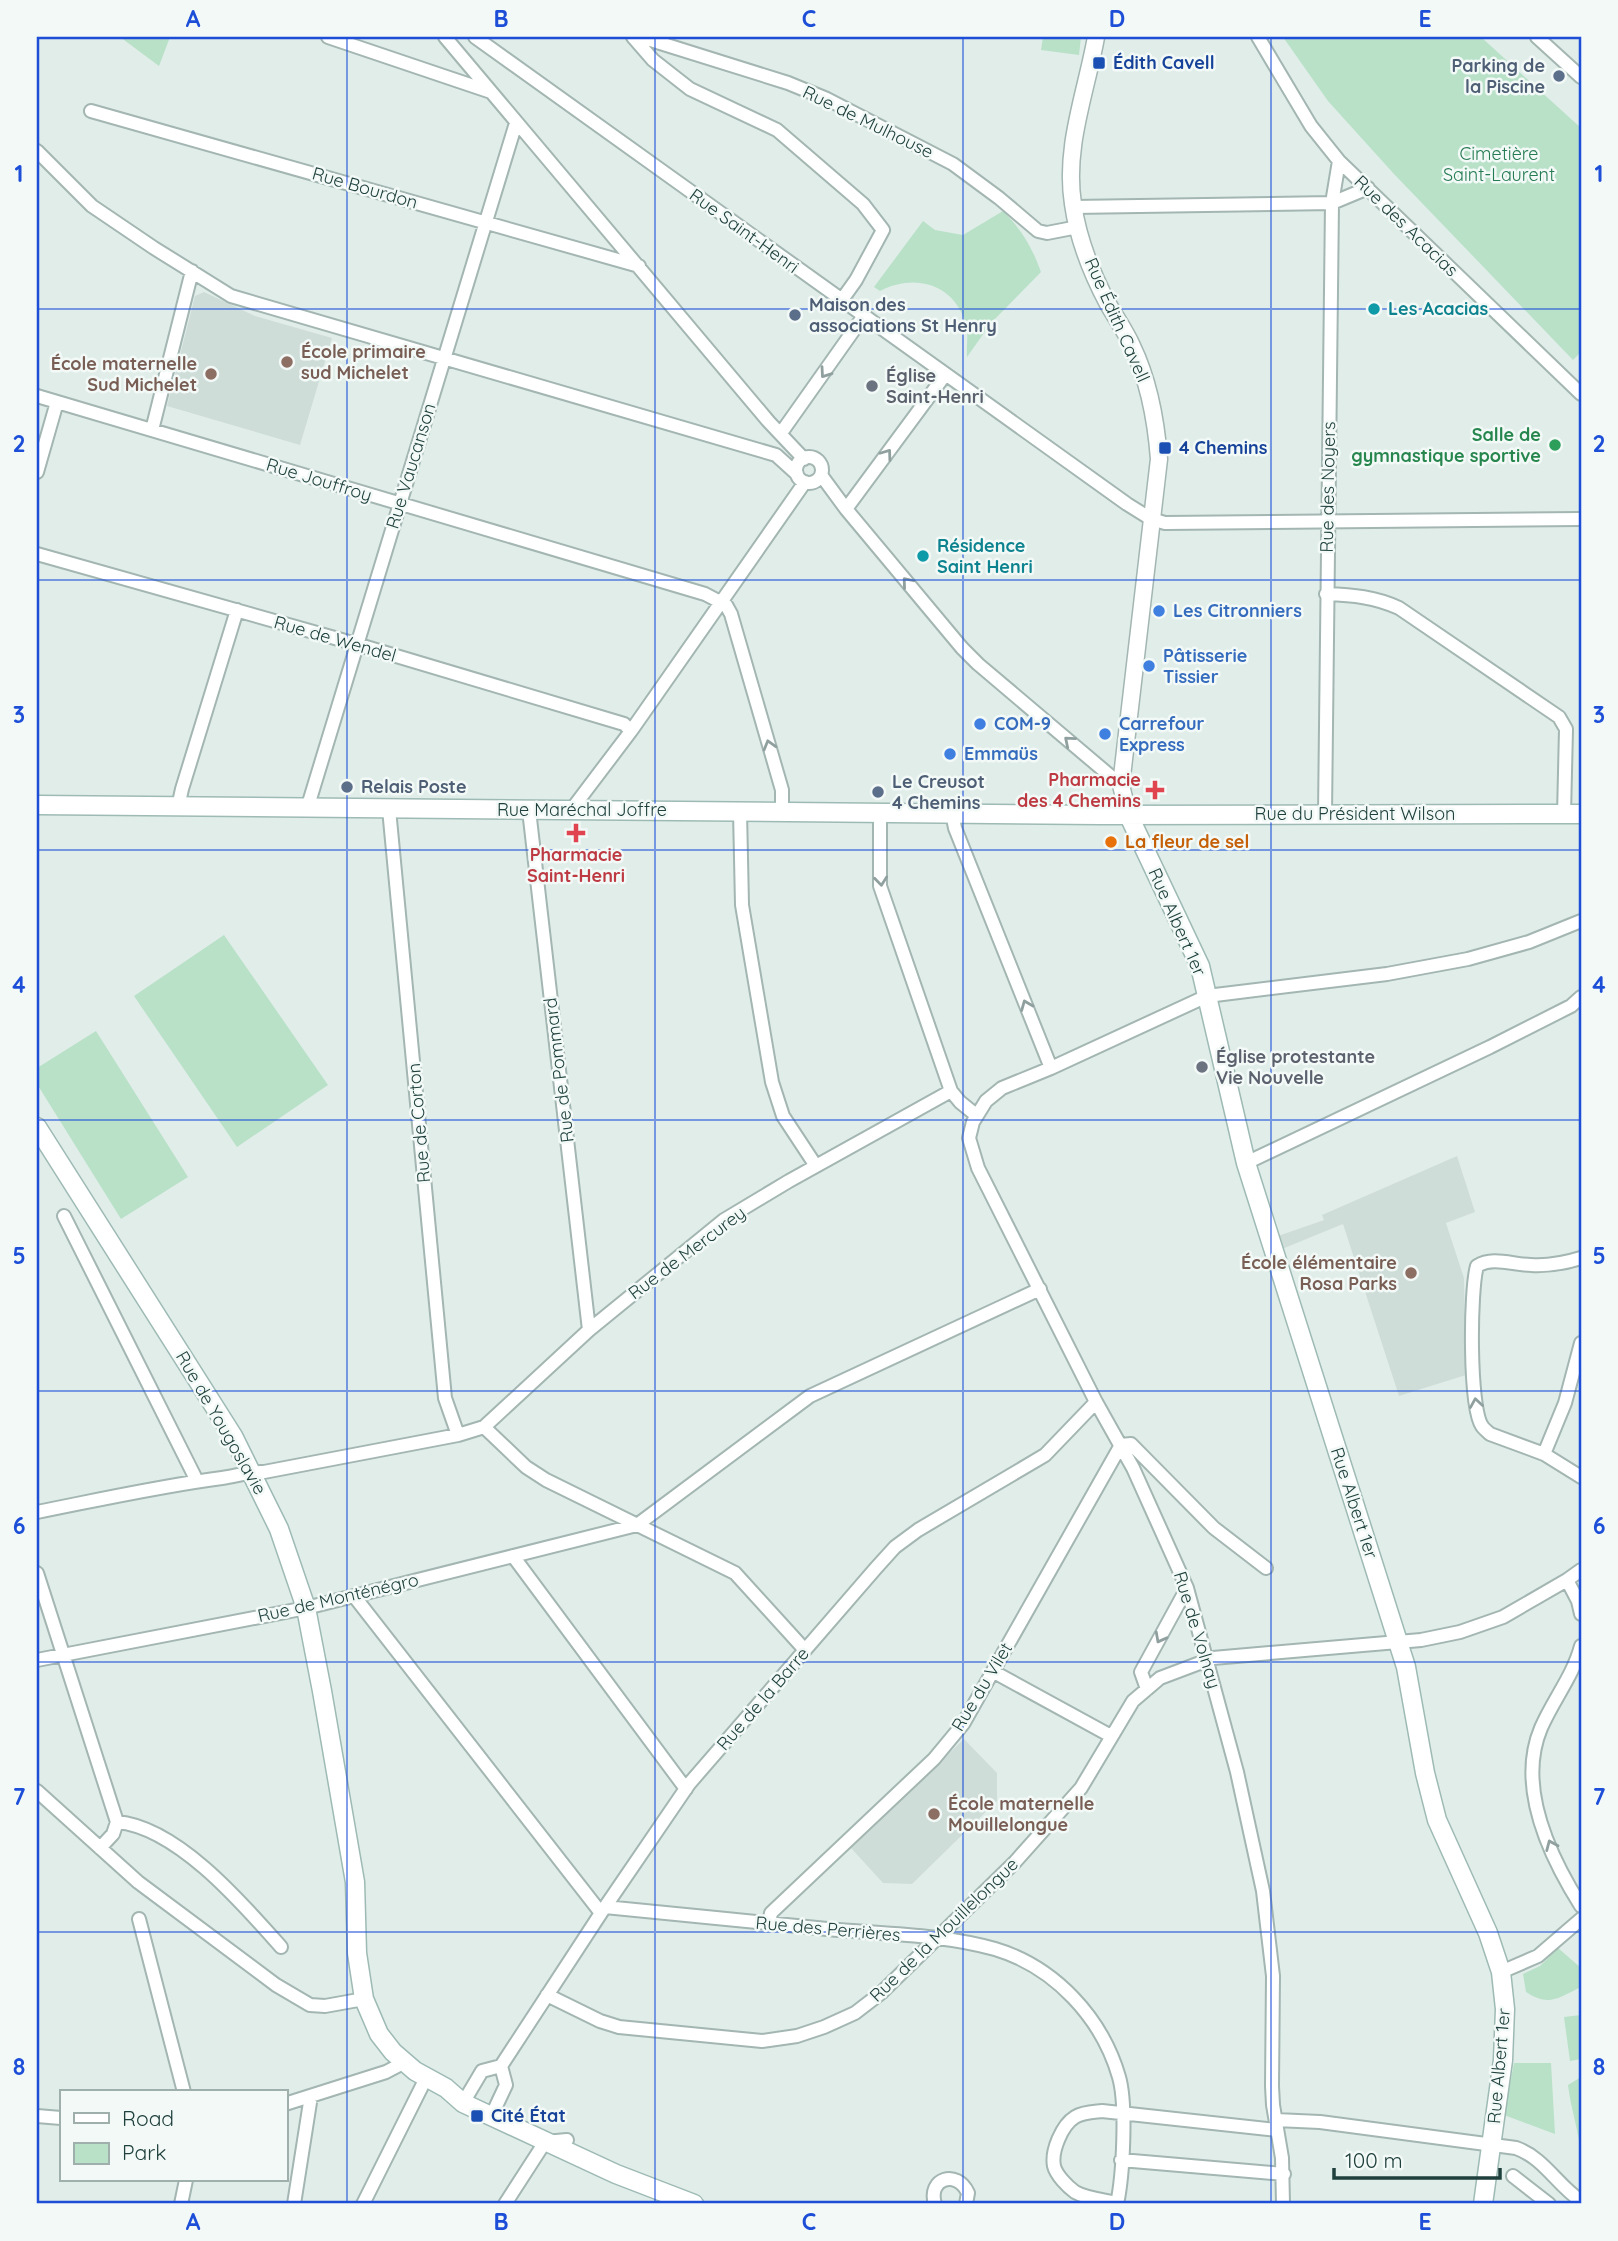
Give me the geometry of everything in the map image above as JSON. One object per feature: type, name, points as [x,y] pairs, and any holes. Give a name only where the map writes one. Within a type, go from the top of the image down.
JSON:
[{"type":"main road","name":"Rue Maréchal Joffre","points":[[37,806],[1128,814]]},
{"type":"main road","name":"Rue du Président Wilson","points":[[1128,814],[1573,814]]},
{"type":"main road","name":"Rue Albert 1er","points":[[1128,814],[1195,954],[1246,1163],[1398,1641],[1414,1704],[1425,1773],[1437,1820],[1488,1933],[1501,1972],[1505,2009],[1503,2060],[1483,2204]]},
{"type":"main road","name":"Rue de Yougoslavie","points":[[37,1127],[233,1436],[279,1529],[306,1608],[355,1882],[357,1953],[364,2000],[379,2034],[405,2062],[426,2078],[493,2112]]},
{"type":"main road","points":[[493,2112],[567,2140],[660,2182],[691,2203]]},
{"type":"main road","points":[[493,2112],[545,2142],[649,2188],[691,2203]]},
{"type":"street","points":[[328,37],[491,92]]},
{"type":"street","points":[[445,37],[781,433],[804,459],[817,460],[821,466],[821,475],[846,509],[978,664],[1121,785]]},
{"type":"street","name":"Rue Saint-Henri","points":[[475,37],[944,375],[1151,519]]},
{"type":"street","points":[[633,37],[653,60],[690,89],[777,130],[863,204],[883,230],[841,300]]},
{"type":"street","name":"Rue de Mulhouse","points":[[641,37],[788,83],[827,99],[953,164],[1038,231],[1046,233],[1078,227]]},
{"type":"street","name":"Rue Édith Cavell","points":[[1096,37],[1074,134],[1071,159],[1073,207],[1092,269],[1132,345],[1144,376],[1153,410],[1159,459],[1121,785],[1128,814]]},
{"type":"street","name":"Rue des Acacias","points":[[1258,37],[1311,126],[1339,161],[1578,386]]},
{"type":"street","points":[[1537,37],[1581,77]]},
{"type":"street","name":"Rue Bourdon","points":[[91,111],[639,266]]},
{"type":"street","name":"Rue Vaucanson","points":[[307,808],[516,123]]},
{"type":"street","points":[[37,151],[92,206],[231,296],[776,455],[801,478],[814,482],[821,475]]},
{"type":"street","name":"Rue des Noyers","points":[[1325,814],[1332,203],[1339,161]]},
{"type":"street","points":[[1073,207],[1332,203],[1368,188]]},
{"type":"street","points":[[152,430],[192,271]]},
{"type":"street","points":[[781,433],[863,317]]},
{"type":"street","points":[[846,509],[944,375]]},
{"type":"street","name":"Rue Jouffroy","points":[[37,396],[705,594],[721,601]]},
{"type":"street","points":[[37,472],[57,402]]},
{"type":"street","points":[[575,810],[575,804],[631,730],[721,601],[801,478],[798,465],[804,459]]},
{"type":"street","points":[[1151,519],[1165,523],[1581,519]]},
{"type":"street","name":"Rue de Wendel","points":[[37,554],[356,644],[624,724],[631,730]]},
{"type":"street","points":[[1326,594],[1362,595],[1383,600],[1399,608],[1559,718],[1566,729],[1573,814]]},
{"type":"street","points":[[721,601],[732,614],[782,790],[782,812]]},
{"type":"street","points":[[178,807],[237,610]]},
{"type":"street","name":"Rue de Corton","points":[[389,809],[445,1398],[458,1435]]},
{"type":"street","name":"Rue de Pommard","points":[[529,810],[589,1330]]},
{"type":"street","points":[[740,811],[742,905],[772,1082],[783,1116],[816,1166]]},
{"type":"street","points":[[880,813],[880,886],[951,1091],[976,1115]]},
{"type":"street","points":[[953,813],[955,828],[1051,1068],[1207,996],[1387,974],[1468,959],[1529,942],[1581,921]]},
{"type":"street","points":[[1246,1163],[1490,1047],[1571,1006],[1581,998]]},
{"type":"street","name":"Rue de Volnay","points":[[1051,1068],[1002,1088],[986,1101],[976,1115],[969,1138],[971,1150],[1096,1402],[1121,1445],[1187,1588],[1237,1772],[1263,1891],[1273,1976],[1272,2086],[1284,2174],[1283,2204]]},
{"type":"street","name":"Rue de Mercurey","points":[[484,1427],[589,1330],[724,1220],[951,1091]]},
{"type":"street","points":[[64,1216],[197,1481]]},
{"type":"street","points":[[1581,1258],[1550,1265],[1484,1261],[1476,1266],[1473,1311],[1474,1383],[1482,1427],[1490,1434],[1544,1454],[1581,1477]]},
{"type":"street","points":[[637,1525],[810,1396],[1040,1289]]},
{"type":"street","points":[[1544,1454],[1565,1403],[1581,1343]]},
{"type":"street","name":"Rue de la Barre","points":[[466,2098],[482,2071],[501,2066],[686,1789],[895,1548],[918,1530],[1045,1455],[1096,1402]]},
{"type":"street","points":[[37,1512],[197,1481],[245,1475],[252,1471],[264,1472],[458,1435],[484,1427],[533,1472],[735,1573],[805,1650]]},
{"type":"street","points":[[1121,1445],[1131,1444],[1214,1528],[1266,1568]]},
{"type":"street","name":"Rue du Vilet","points":[[769,1923],[771,1913],[934,1759],[963,1724],[1121,1445]]},
{"type":"street","name":"Rue de Monténégro","points":[[37,1660],[306,1608],[637,1525]]},
{"type":"street","points":[[513,1556],[686,1789]]},
{"type":"street","points":[[1398,1641],[1442,1636],[1503,1617],[1581,1570]]},
{"type":"street","points":[[37,1573],[117,1822],[113,1834],[100,1849]]},
{"type":"street","points":[[1567,1580],[1578,1601],[1581,1614]]},
{"type":"street","points":[[1147,1689],[1141,1672],[1187,1588]]},
{"type":"street","points":[[354,1596],[603,1910]]},
{"type":"street","name":"Rue de la Mouillelongue","points":[[547,1995],[600,2021],[619,2027],[762,2041],[797,2036],[824,2027],[855,2013],[881,1993],[1015,1863],[1081,1788],[1133,1701],[1160,1678],[1207,1659],[1398,1641]]},
{"type":"street","points":[[1581,1646],[1571,1674],[1540,1729],[1531,1773],[1538,1814],[1563,1874],[1581,1906]]},
{"type":"street","points":[[994,1672],[1111,1736]]},
{"type":"street","points":[[37,1791],[138,1882],[264,1977],[310,2005],[325,2006],[364,2000]]},
{"type":"street","points":[[117,1822],[135,1824],[194,1860],[228,1888],[281,1947]]},
{"type":"street","name":"Rue des Perrières","points":[[603,1910],[937,1939],[995,1949],[1021,1959],[1054,1978],[1087,2013],[1120,2078],[1123,2115],[1118,2204],[1076,2193],[1054,2168],[1055,2150],[1061,2136],[1073,2118],[1086,2113],[1102,2111],[1123,2115]]},
{"type":"street","points":[[139,1919],[183,2090]]},
{"type":"street","points":[[1501,1972],[1538,1956],[1581,1919]]},
{"type":"street","points":[[287,2103],[386,2072],[405,2062]]},
{"type":"street","points":[[493,2112],[506,2084],[501,2066]]},
{"type":"street","points":[[363,2204],[426,2078]]},
{"type":"street","points":[[294,2204],[311,2096]]},
{"type":"street","points":[[1123,2115],[1276,2125],[1320,2122],[1516,2148],[1534,2156],[1581,2201]]},
{"type":"street","points":[[37,2116],[60,2118]]},
{"type":"street","points":[[505,2204],[545,2142],[567,2140]]},
{"type":"street","points":[[1121,2160],[1284,2174]]},
{"type":"street","points":[[1513,2176],[1549,2204]]},
{"type":"street","points":[[935,2204],[933,2193],[936,2187],[940,2182],[954,2179],[965,2186],[968,2193],[966,2204]]},
{"type":"street","points":[[181,2204],[186,2182]]},
{"type":"shaded area","points":[[204,292],[255,316],[332,338],[300,445],[167,406],[195,296]]},
{"type":"shaded area","name":"École élémentaire Rosa Parks","points":[[1457,1156],[1475,1212],[1446,1223],[1464,1278],[1466,1375],[1399,1396],[1343,1224],[1282,1249],[1278,1236],[1324,1220],[1322,1215]]},
{"type":"shaded area","name":"École maternelle Mouillelongue","points":[[964,1739],[997,1773],[997,1801],[912,1884],[883,1883],[851,1848]]},
{"type":"green space","points":[[120,37],[170,37],[159,66]]},
{"type":"green space","points":[[1043,37],[1081,37],[1079,55],[1041,50]]},
{"type":"green space","name":"Cimetière Saint-Laurent","points":[[1283,37],[1481,37],[1581,128],[1581,352],[1573,360],[1394,174],[1328,101]]},
{"type":"green space","points":[[1003,211],[1026,239],[1041,272],[991,323],[967,357],[966,324],[952,299],[942,291],[919,283],[906,283],[880,291],[874,287],[923,221],[935,230],[963,235]]},
{"type":"green space","points":[[224,935],[328,1085],[237,1147],[134,996]]},
{"type":"green space","points":[[96,1031],[188,1177],[121,1219],[37,1084],[37,1068]]},
{"type":"green space","points":[[1558,1948],[1581,1968],[1581,1987],[1554,1999],[1534,1997],[1526,1992],[1523,1974],[1540,1966]]},
{"type":"green space","points":[[1581,2015],[1581,2059],[1570,2061],[1564,2017]]},
{"type":"green space","points":[[1514,2063],[1551,2063],[1555,2134],[1504,2115]]},
{"type":"green space","points":[[1581,2077],[1581,2156],[1568,2085]]},
{"type":"place","name":"Édith Cavell","points":[[1099,63]]},
{"type":"place","name":"Parking de la Piscine","points":[[1559,76]]},
{"type":"place","name":"Les Acacias","points":[[1374,309]]},
{"type":"place","name":"Maison des associations St Henry","points":[[795,315]]},
{"type":"place","name":"École primaire sud Michelet","points":[[287,362]]},
{"type":"place","name":"École maternelle Sud Michelet","points":[[211,374]]},
{"type":"place","name":"Église Saint-Henri","points":[[872,386]]},
{"type":"place","name":"Salle de gymnastique sportive","points":[[1555,445]]},
{"type":"place","name":"4 Chemins","points":[[1165,448]]},
{"type":"place","name":"Résidence Saint Henri","points":[[923,556]]},
{"type":"place","name":"Les Citronniers","points":[[1159,611]]},
{"type":"place","name":"Pâtisserie Tissier","points":[[1149,666]]},
{"type":"place","name":"COM-9","points":[[980,724]]},
{"type":"place","name":"Carrefour Express","points":[[1105,734]]},
{"type":"place","name":"Emmaüs","points":[[950,754]]},
{"type":"place","name":"Relais Poste","points":[[347,787]]},
{"type":"place","name":"Pharmacie des 4 Chemins","points":[[1155,790]]},
{"type":"place","name":"Le Creusot 4 Chemins","points":[[878,792]]},
{"type":"place","name":"Pharmacie Saint-Henri","points":[[576,833]]},
{"type":"place","name":"La fleur de sel","points":[[1111,842]]},
{"type":"place","name":"Église protestante Vie Nouvelle","points":[[1202,1067]]},
{"type":"place","name":"École élémentaire Rosa Parks","points":[[1411,1273]]},
{"type":"place","name":"École maternelle Mouillelongue","points":[[934,1814]]},
{"type":"place","name":"Cité État","points":[[477,2116]]}]
